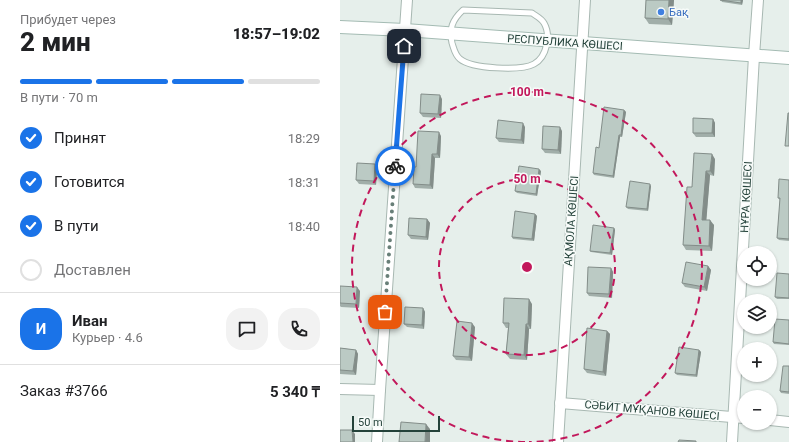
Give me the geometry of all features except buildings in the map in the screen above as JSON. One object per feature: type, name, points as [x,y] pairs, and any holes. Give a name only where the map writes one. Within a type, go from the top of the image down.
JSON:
[{"type":"street","points":[[377,442],[407,0]]},
{"type":"street","name":"АҚМОЛА КӨШЕСІ","points":[[558,442],[585,0]]},
{"type":"street","name":"НҰРА КӨШЕСІ","points":[[732,442],[758,0]]},
{"type":"street","name":"РЕСПУБЛИКА КӨШЕСІ","points":[[340,28],[405,30],[789,58]]},
{"type":"street","points":[[340,389],[380,390]]},
{"type":"street","name":"СӘБИТ МҰҚАНОВ КӨШЕСІ","points":[[560,403],[737,417]]},
{"type":"street","points":[[777,421],[789,422]]},
{"type":"lane","points":[[463,10],[532,13],[540,18],[544,24],[548,41],[541,58],[535,64],[528,66],[494,68],[468,64],[459,59],[454,52],[450,34],[453,22],[463,10]]},
{"type":"way so far","points":[[385,312],[395,166]]},
{"type":"place","name":"Бақ","points":[[661,12]]},
{"type":"route","points":[[395,166],[404,46]]}]
